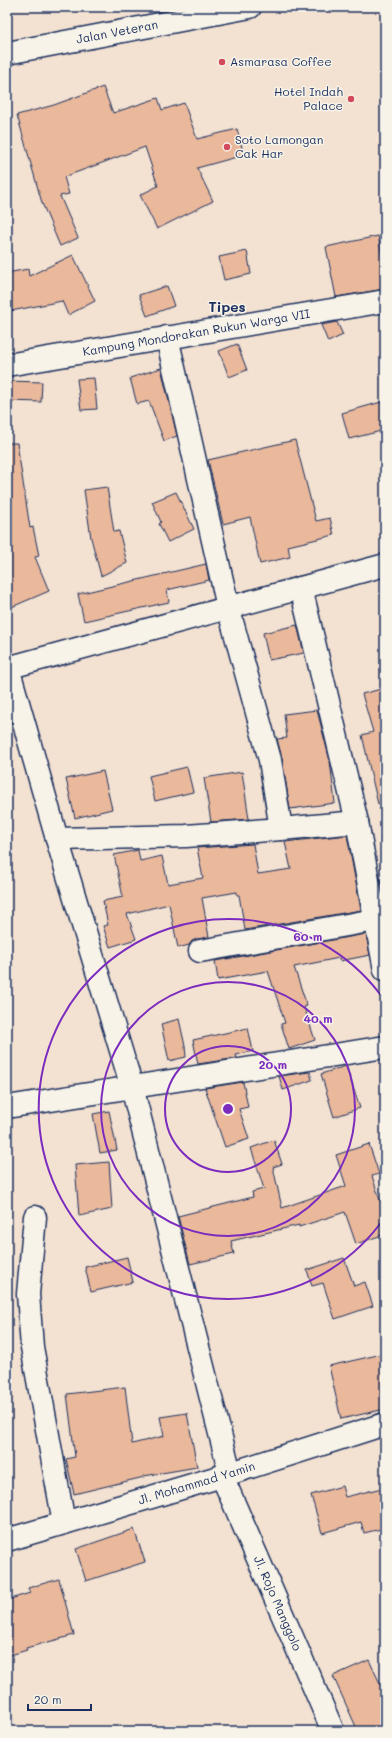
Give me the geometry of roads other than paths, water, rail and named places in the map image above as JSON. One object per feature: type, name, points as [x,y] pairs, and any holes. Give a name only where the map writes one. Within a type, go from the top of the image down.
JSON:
[{"type":"street","name":"Jalan Veteran","points":[[7,54],[250,7]]},
{"type":"street","name":"Kampung Mondorakan Rukun Warga VII","points":[[7,365],[167,336],[385,301]]},
{"type":"street","points":[[167,336],[228,608],[270,760],[281,829]]},
{"type":"street","points":[[7,667],[385,565]]},
{"type":"street","points":[[301,588],[357,822],[385,970]]},
{"type":"street","name":"Jl. Rojo Manggolo","points":[[7,667],[132,1087],[226,1475],[333,1731]]},
{"type":"street","points":[[57,839],[186,836],[357,822]]},
{"type":"street","points":[[200,951],[376,920]]},
{"type":"street","points":[[7,1107],[385,1047]]},
{"type":"street","points":[[35,1217],[28,1294],[32,1347],[64,1523]]},
{"type":"street","name":"Jl. Mohammad Yamin","points":[[7,1540],[226,1475],[385,1424]]},
{"type":"place","name":"Asmarasa Coffee","points":[[222,62]]},
{"type":"place","name":"Hotel Indah Palace","points":[[351,99]]},
{"type":"place","name":"Soto Lamongan Cak Har","points":[[227,147]]},
{"type":"district","name":"Tipes","points":[[227,307]]}]
